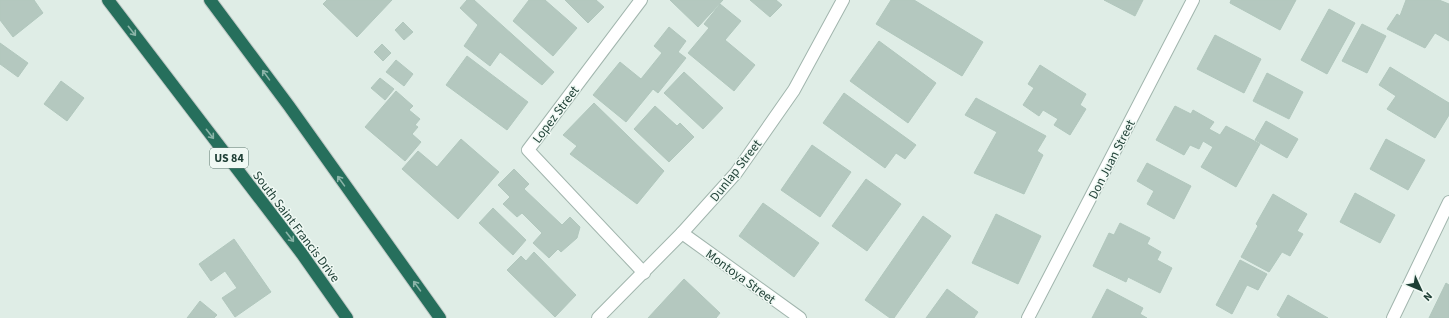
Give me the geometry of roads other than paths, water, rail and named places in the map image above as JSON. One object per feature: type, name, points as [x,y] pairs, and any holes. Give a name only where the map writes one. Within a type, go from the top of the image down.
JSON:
[{"type":"highway","name":"South Saint Francis Drive","points":[[108,0],[302,254],[347,318]]},
{"type":"highway","points":[[210,0],[289,106],[440,318]]},
{"type":"street","name":"Lopez Street","points":[[641,0],[528,150],[644,273]]},
{"type":"street","name":"Dunlap Street","points":[[598,318],[644,273],[736,173],[794,90],[842,0]]},
{"type":"street","name":"Don Juan Street","points":[[1028,318],[1193,0]]},
{"type":"street","points":[[1393,318],[1449,202]]},
{"type":"street","name":"Montoya Street","points":[[682,233],[800,318]]}]
